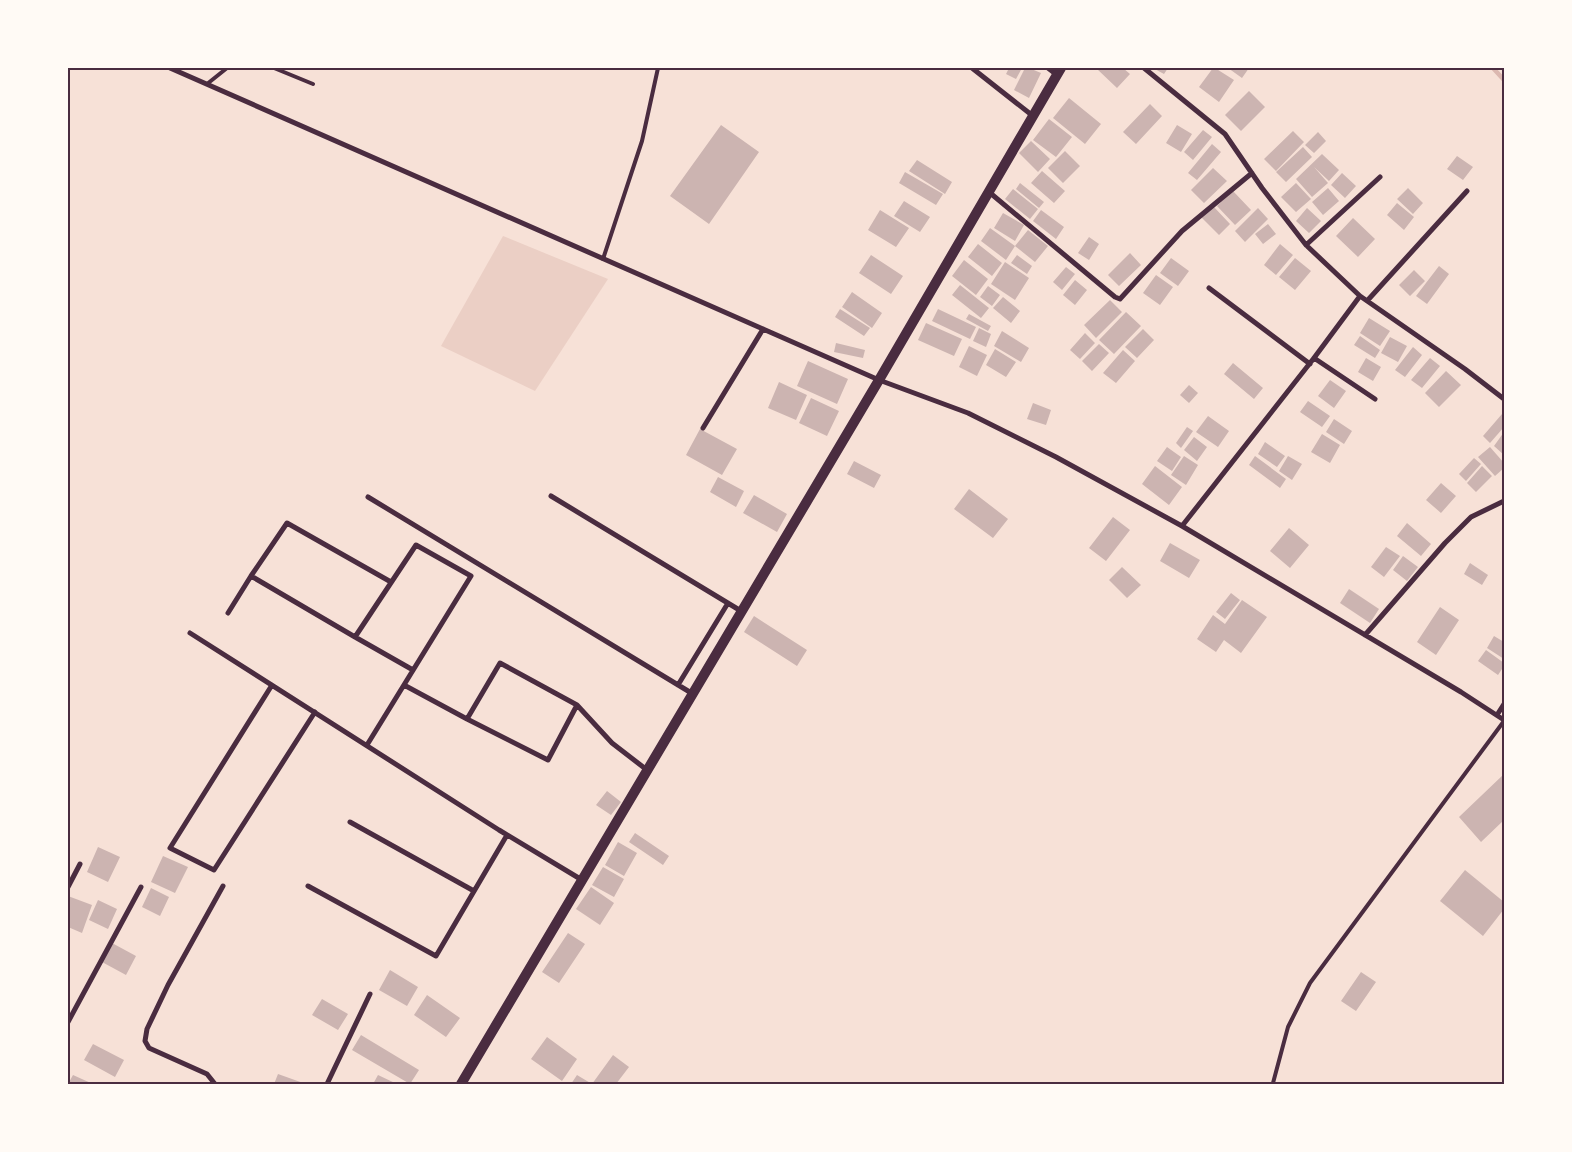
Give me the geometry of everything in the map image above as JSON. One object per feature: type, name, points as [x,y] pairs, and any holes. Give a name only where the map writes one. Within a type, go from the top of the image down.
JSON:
[{"type":"main road","points":[[461,1084],[879,380],[1059,71]]},
{"type":"street","points":[[170,68],[879,380],[968,413],[1056,457],[1182,526],[1366,635],[1504,720]]},
{"type":"street","points":[[972,68],[1033,116]]},
{"type":"street","points":[[1048,68],[1059,71]]},
{"type":"street","points":[[1144,68],[1225,134],[1306,245],[1360,296],[1465,369],[1504,399]]},
{"type":"street","points":[[989,192],[1118,299],[1182,231],[1252,173]]},
{"type":"street","points":[[1306,245],[1380,177]]},
{"type":"street","points":[[1367,301],[1467,191]]},
{"type":"street","points":[[1209,288],[1310,364]]},
{"type":"street","points":[[1182,526],[1310,364],[1360,296]]},
{"type":"street","points":[[703,428],[763,329]]},
{"type":"street","points":[[1314,358],[1375,399]]},
{"type":"street","points":[[551,496],[742,612]]},
{"type":"street","points":[[368,497],[693,694]]},
{"type":"street","points":[[1366,635],[1471,517],[1504,501]]},
{"type":"street","points":[[228,613],[288,523],[391,582]]},
{"type":"street","points":[[355,637],[416,545],[471,576],[367,745]]},
{"type":"street","points":[[251,576],[413,670]]},
{"type":"street","points":[[678,686],[728,604]]},
{"type":"street","points":[[190,633],[507,835],[582,880]]},
{"type":"street","points":[[467,718],[500,663],[577,705],[612,743],[648,770]]},
{"type":"street","points":[[272,685],[170,848],[214,870],[315,712]]},
{"type":"street","points":[[404,685],[548,760],[577,705]]},
{"type":"street","points":[[1497,715],[1504,704]]},
{"type":"street","points":[[350,822],[474,891]]},
{"type":"street","points":[[308,886],[436,956],[507,835]]},
{"type":"street","points":[[68,887],[80,864]]},
{"type":"street","points":[[215,1084],[207,1074],[160,1054],[149,1048],[145,1041],[147,1029],[168,985],[223,886]]},
{"type":"street","points":[[68,1022],[141,887]]},
{"type":"street","points":[[327,1084],[370,994]]},
{"type":"lane","points":[[207,84],[227,68]]},
{"type":"lane","points":[[274,68],[313,84]]},
{"type":"lane","points":[[604,259],[642,141],[658,68]]},
{"type":"lane","points":[[1273,1083],[1288,1027],[1310,983],[1504,720]]},
{"type":"shaded area","points":[[503,236],[608,279],[535,391],[441,346]]},
{"type":"building","points":[[1009,68],[1022,68],[1016,79],[1006,74]]},
{"type":"building","points":[[1025,68],[1041,73],[1029,98],[1014,90]]},
{"type":"building","points":[[1123,68],[1130,74],[1117,88],[1097,69]]},
{"type":"building","points":[[1153,68],[1168,68],[1164,74]]},
{"type":"building","points":[[1213,68],[1234,80],[1219,102],[1199,87]]},
{"type":"building","points":[[1228,68],[1249,68],[1242,78]]},
{"type":"building","points":[[1249,91],[1265,107],[1241,131],[1225,115]]},
{"type":"building","points":[[1069,98],[1101,124],[1085,144],[1053,118]]},
{"type":"building","points":[[1150,104],[1162,116],[1136,144],[1123,132]]},
{"type":"building","points":[[1049,119],[1072,137],[1056,157],[1033,140]]},
{"type":"building","points":[[721,125],[759,152],[709,224],[670,196]]},
{"type":"building","points":[[1177,125],[1192,134],[1181,152],[1166,143]]},
{"type":"building","points":[[1203,130],[1212,137],[1193,160],[1184,152]]},
{"type":"building","points":[[1293,131],[1304,142],[1276,171],[1264,159]]},
{"type":"building","points":[[1318,132],[1326,141],[1314,153],[1305,145]]},
{"type":"building","points":[[1031,141],[1050,159],[1038,172],[1019,153]]},
{"type":"building","points":[[1212,144],[1221,152],[1197,180],[1188,173]]},
{"type":"building","points":[[1303,147],[1312,157],[1286,182],[1276,172]]},
{"type":"building","points":[[1065,151],[1080,166],[1063,183],[1048,168]]},
{"type":"building","points":[[1322,154],[1339,170],[1329,181],[1314,167],[1328,183],[1312,197],[1296,179]]},
{"type":"building","points":[[1457,156],[1473,167],[1463,180],[1447,169]]},
{"type":"building","points":[[917,160],[952,182],[945,194],[909,171]]},
{"type":"building","points":[[1213,168],[1227,181],[1204,203],[1191,190]]},
{"type":"building","points":[[1042,171],[1065,191],[1054,203],[1031,183]]},
{"type":"building","points":[[905,172],[943,194],[936,205],[899,183]]},
{"type":"building","points":[[1342,173],[1356,186],[1345,198],[1331,185]]},
{"type":"building","points":[[1020,183],[1044,202],[1039,208],[1016,189]]},
{"type":"building","points":[[1296,183],[1311,199],[1296,212],[1281,197]]},
{"type":"building","points":[[1328,188],[1339,201],[1323,215],[1312,202]]},
{"type":"building","points":[[1408,188],[1423,203],[1413,214],[1397,199]]},
{"type":"building","points":[[1013,189],[1038,209],[1030,219],[1005,199]]},
{"type":"building","points":[[1233,191],[1251,210],[1235,225],[1217,206]]},
{"type":"building","points":[[904,201],[930,217],[920,232],[894,216]]},
{"type":"building","points":[[1397,203],[1414,217],[1404,230],[1387,215]]},
{"type":"building","points":[[1213,206],[1230,224],[1219,235],[1201,217]]},
{"type":"building","points":[[1258,208],[1268,219],[1245,242],[1235,231]]},
{"type":"building","points":[[1307,208],[1321,221],[1309,233],[1296,221]]},
{"type":"building","points":[[880,210],[909,228],[896,247],[868,230]]},
{"type":"building","points":[[1041,210],[1064,227],[1056,239],[1033,221]]},
{"type":"building","points":[[1003,213],[1024,225],[1015,241],[994,228]]},
{"type":"building","points":[[1353,218],[1375,239],[1358,257],[1336,236]]},
{"type":"building","points":[[1268,224],[1276,234],[1263,244],[1255,234]]},
{"type":"building","points":[[990,228],[1015,246],[1006,260],[981,241]]},
{"type":"building","points":[[1028,230],[1048,246],[1035,262],[1015,246]]},
{"type":"building","points":[[1089,237],[1099,244],[1089,260],[1078,253]]},
{"type":"building","points":[[978,244],[1002,263],[992,276],[968,257]]},
{"type":"building","points":[[1280,244],[1293,255],[1276,275],[1264,265]]},
{"type":"building","points":[[1130,253],[1141,265],[1119,286],[1108,275]]},
{"type":"building","points":[[871,255],[903,276],[891,294],[859,273]]},
{"type":"building","points":[[1017,255],[1032,266],[1027,274],[1011,263]]},
{"type":"building","points":[[1171,258],[1189,271],[1178,286],[1160,273]]},
{"type":"building","points":[[1295,258],[1311,271],[1295,290],[1279,277]]},
{"type":"building","points":[[964,260],[988,279],[976,295],[952,276]]},
{"type":"building","points":[[1005,262],[1029,278],[1015,300],[991,284]]},
{"type":"building","points":[[1439,266],[1449,274],[1427,304],[1416,296]]},
{"type":"building","points":[[1066,267],[1075,274],[1062,290],[1053,282]]},
{"type":"building","points":[[1414,270],[1425,281],[1410,296],[1399,285]]},
{"type":"building","points":[[1156,275],[1173,287],[1160,305],[1143,293]]},
{"type":"building","points":[[1075,280],[1087,290],[1075,305],[1063,295]]},
{"type":"building","points":[[960,285],[989,308],[981,318],[952,295]]},
{"type":"building","points":[[988,286],[1000,295],[992,306],[980,297]]},
{"type":"building","points":[[852,292],[882,313],[872,328],[842,307]]},
{"type":"building","points":[[1003,297],[1020,311],[1011,323],[993,308]]},
{"type":"building","points":[[1110,300],[1122,312],[1096,338],[1084,325]]},
{"type":"building","points":[[840,309],[870,328],[864,336],[835,317]]},
{"type":"building","points":[[938,309],[976,327],[970,339],[932,321]]},
{"type":"building","points":[[1126,312],[1141,326],[1114,354],[1099,340]]},
{"type":"building","points":[[969,314],[991,326],[988,331],[966,319]]},
{"type":"building","points":[[1369,318],[1390,331],[1380,346],[1360,333]]},
{"type":"building","points":[[926,323],[962,339],[954,356],[918,340]]},
{"type":"building","points":[[979,328],[991,334],[986,347],[973,341]]},
{"type":"building","points":[[1143,329],[1154,340],[1137,358],[1125,347]]},
{"type":"building","points":[[1002,331],[1029,348],[1021,362],[994,346]]},
{"type":"building","points":[[1085,333],[1095,343],[1080,359],[1070,350]]},
{"type":"building","points":[[1360,336],[1380,350],[1375,358],[1354,345]]},
{"type":"building","points":[[1390,337],[1407,346],[1398,362],[1381,353]]},
{"type":"building","points":[[836,343],[865,350],[863,358],[834,352]]},
{"type":"building","points":[[1099,344],[1109,353],[1092,371],[1082,361]]},
{"type":"building","points":[[969,346],[987,355],[977,376],[959,367]]},
{"type":"building","points":[[1413,347],[1422,355],[1405,377],[1395,370]]},
{"type":"building","points":[[995,349],[1016,362],[1006,377],[986,365]]},
{"type":"building","points":[[1123,350],[1135,361],[1116,383],[1103,373]]},
{"type":"building","points":[[1366,358],[1381,367],[1373,381],[1358,372]]},
{"type":"building","points":[[1430,358],[1440,366],[1422,388],[1411,380]]},
{"type":"building","points":[[808,361],[848,379],[837,404],[797,386]]},
{"type":"building","points":[[1233,363],[1263,388],[1254,399],[1224,374]]},
{"type":"building","points":[[1446,371],[1461,385],[1439,407],[1425,393]]},
{"type":"building","points":[[1330,380],[1346,391],[1334,408],[1318,396]]},
{"type":"building","points":[[779,382],[807,395],[796,420],[768,408]]},
{"type":"building","points":[[1189,385],[1198,393],[1189,403],[1180,395]]},
{"type":"building","points":[[811,398],[839,411],[827,436],[799,423]]},
{"type":"building","points":[[1308,401],[1330,416],[1322,427],[1300,412]]},
{"type":"building","points":[[1033,403],[1051,410],[1046,425],[1027,419]]},
{"type":"building","points":[[1502,414],[1504,416],[1504,427],[1490,443],[1483,436]]},
{"type":"building","points":[[1208,416],[1229,431],[1218,447],[1196,432]]},
{"type":"building","points":[[1334,419],[1352,431],[1344,444],[1326,432]]},
{"type":"building","points":[[1187,427],[1193,431],[1181,448],[1176,443]]},
{"type":"building","points":[[700,429],[737,449],[722,475],[686,455]]},
{"type":"building","points":[[1504,432],[1504,455],[1494,446]]},
{"type":"building","points":[[1322,434],[1340,445],[1330,463],[1311,452]]},
{"type":"building","points":[[1194,437],[1207,447],[1197,461],[1184,450]]},
{"type":"building","points":[[1265,442],[1285,456],[1277,467],[1258,454]]},
{"type":"building","points":[[1167,447],[1181,457],[1172,471],[1157,461]]},
{"type":"building","points":[[1490,447],[1504,463],[1504,468],[1495,476],[1478,457]]},
{"type":"building","points":[[1184,456],[1198,465],[1186,485],[1171,475]]},
{"type":"building","points":[[1255,456],[1286,479],[1280,488],[1249,465]]},
{"type":"building","points":[[1288,456],[1302,464],[1292,480],[1279,471]]},
{"type":"building","points":[[1474,458],[1481,464],[1466,481],[1459,474]]},
{"type":"building","points":[[854,461],[881,475],[874,488],[847,474]]},
{"type":"building","points":[[1155,466],[1182,487],[1169,505],[1142,484]]},
{"type":"building","points":[[1482,466],[1492,476],[1476,492],[1467,483]]},
{"type":"building","points":[[718,477],[744,491],[736,507],[710,492]]},
{"type":"building","points":[[1441,483],[1456,496],[1441,513],[1426,500]]},
{"type":"building","points":[[969,489],[1008,519],[993,538],[954,509]]},
{"type":"building","points":[[754,495],[787,514],[777,532],[743,513]]},
{"type":"building","points":[[1113,517],[1130,530],[1106,561],[1089,548]]},
{"type":"building","points":[[1407,523],[1431,544],[1421,556],[1397,536]]},
{"type":"building","points":[[1289,528],[1309,545],[1290,568],[1270,551]]},
{"type":"building","points":[[1170,543],[1200,560],[1189,578],[1160,561]]},
{"type":"building","points":[[1386,547],[1400,556],[1384,577],[1371,567]]},
{"type":"building","points":[[1403,556],[1418,567],[1407,581],[1393,570]]},
{"type":"building","points":[[1470,563],[1488,575],[1482,585],[1464,574]]},
{"type":"building","points":[[1122,567],[1141,585],[1127,598],[1109,580]]},
{"type":"building","points":[[1349,589],[1379,609],[1370,623],[1340,603]]},
{"type":"building","points":[[1231,593],[1240,600],[1225,619],[1216,612]]},
{"type":"building","points":[[1242,600],[1267,617],[1241,653],[1224,640],[1216,652],[1197,639],[1213,615],[1225,624]]},
{"type":"building","points":[[1440,607],[1459,620],[1436,655],[1417,642]]},
{"type":"building","points":[[754,616],[807,650],[797,666],[744,632]]},
{"type":"building","points":[[1494,636],[1504,642],[1504,659],[1487,648]]},
{"type":"building","points":[[1486,650],[1504,663],[1498,675],[1478,661]]},
{"type":"building","points":[[1504,774],[1504,820],[1481,842],[1459,817]]},
{"type":"building","points":[[607,791],[621,802],[611,815],[596,805]]},
{"type":"building","points":[[635,833],[669,856],[663,865],[629,842]]},
{"type":"building","points":[[618,842],[637,853],[624,876],[605,865]]},
{"type":"building","points":[[98,847],[120,857],[108,882],[87,872]]},
{"type":"building","points":[[163,856],[188,867],[175,893],[151,882]]},
{"type":"building","points":[[603,867],[624,879],[614,897],[592,885]]},
{"type":"building","points":[[1465,870],[1504,902],[1504,909],[1483,936],[1440,901]]},
{"type":"building","points":[[591,887],[614,903],[600,925],[576,909]]},
{"type":"building","points":[[151,888],[169,897],[160,916],[142,907]]},
{"type":"building","points":[[68,896],[92,905],[82,933],[68,927]]},
{"type":"building","points":[[98,900],[117,909],[108,929],[89,920]]},
{"type":"building","points":[[568,933],[585,944],[559,983],[542,972]]},
{"type":"building","points":[[112,943],[136,956],[126,975],[102,962]]},
{"type":"building","points":[[390,970],[418,987],[407,1006],[379,990]]},
{"type":"building","points":[[1361,972],[1376,982],[1356,1011],[1341,1001]]},
{"type":"building","points":[[427,995],[460,1018],[446,1037],[414,1015]]},
{"type":"building","points":[[322,999],[348,1014],[338,1030],[312,1015]]},
{"type":"building","points":[[361,1035],[419,1070],[410,1084],[352,1050]]},
{"type":"building","points":[[547,1037],[577,1059],[562,1081],[531,1059]]},
{"type":"building","points":[[93,1044],[124,1060],[115,1077],[84,1060]]},
{"type":"building","points":[[613,1055],[629,1067],[616,1084],[592,1084]]},
{"type":"building","points":[[278,1074],[306,1084],[274,1084]]},
{"type":"building","points":[[73,1075],[93,1084],[68,1084]]},
{"type":"building","points":[[378,1075],[397,1084],[373,1084]]},
{"type":"building","points":[[577,1075],[592,1084],[571,1084]]},
{"type":"waterway","points":[[1493,68],[1504,80]]}]
